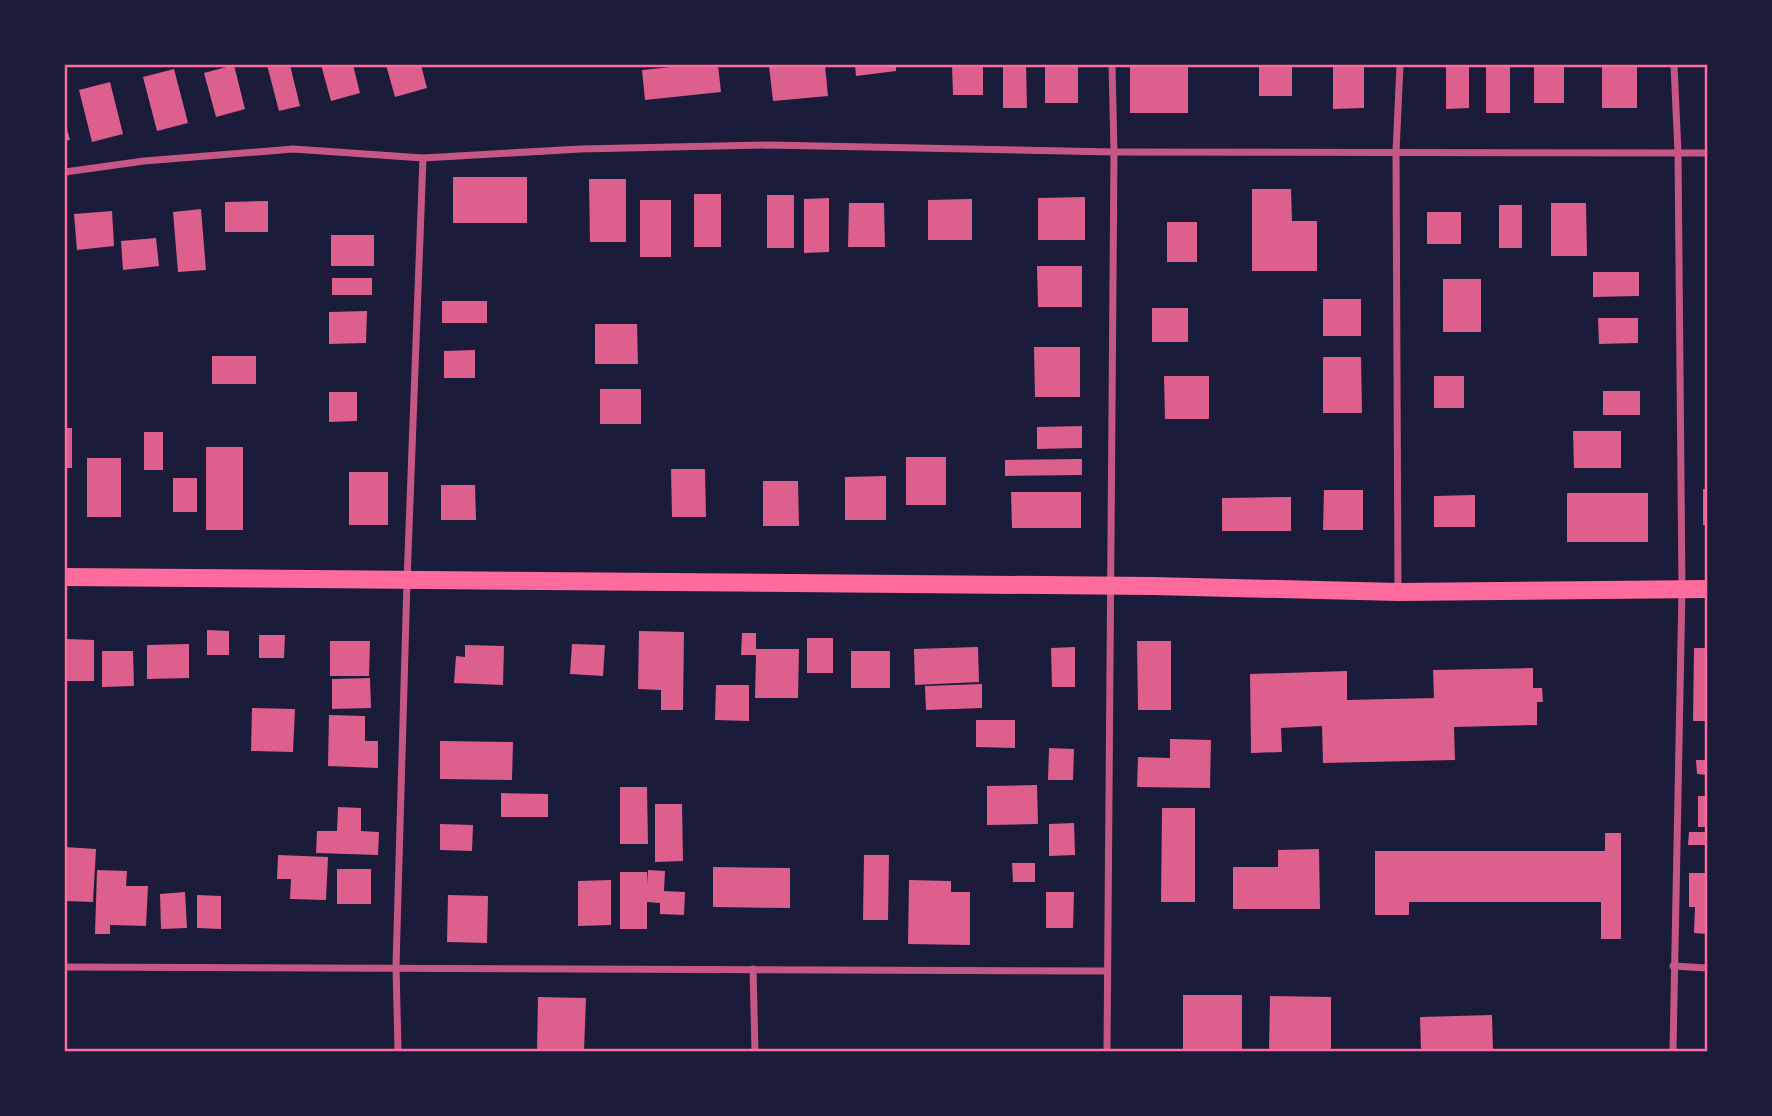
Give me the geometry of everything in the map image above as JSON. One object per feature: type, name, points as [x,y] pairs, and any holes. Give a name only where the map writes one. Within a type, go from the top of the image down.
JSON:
[{"type":"main road","points":[[65,577],[1112,586],[1398,592],[1707,589]]},
{"type":"street","points":[[1107,1051],[1112,586],[1112,65]]},
{"type":"street","points":[[1398,592],[1396,152],[1400,65]]},
{"type":"street","points":[[1673,1051],[1682,589],[1678,153],[1674,65]]},
{"type":"street","points":[[65,172],[144,161],[293,149],[423,158],[580,149],[768,145],[1114,152],[1707,153]]},
{"type":"street","points":[[398,1051],[396,967],[423,158]]},
{"type":"street","points":[[1673,966],[1707,968]]},
{"type":"street","points":[[65,967],[1106,971]]},
{"type":"street","points":[[753,969],[755,1051]]},
{"type":"building","points":[[234,65],[245,109],[216,117],[204,73]]},
{"type":"building","points":[[267,65],[290,65],[300,106],[279,111]]},
{"type":"building","points":[[321,65],[353,65],[360,93],[331,101]]},
{"type":"building","points":[[386,65],[421,65],[427,88],[395,97]]},
{"type":"building","points":[[718,65],[721,92],[645,100],[642,70]]},
{"type":"building","points":[[825,65],[828,96],[773,101],[769,66]]},
{"type":"building","points":[[855,65],[896,65],[896,71],[856,76]]},
{"type":"building","points":[[952,65],[983,65],[983,95],[953,95]]},
{"type":"building","points":[[1003,65],[1026,65],[1027,108],[1003,108]]},
{"type":"building","points":[[1045,65],[1078,65],[1078,103],[1045,103]]},
{"type":"building","points":[[1130,65],[1188,65],[1188,113],[1130,113]]},
{"type":"building","points":[[1259,65],[1292,65],[1292,96],[1259,96]]},
{"type":"building","points":[[1333,65],[1364,65],[1364,108],[1333,109]]},
{"type":"building","points":[[1446,65],[1469,65],[1469,108],[1446,109]]},
{"type":"building","points":[[1486,65],[1510,65],[1510,113],[1486,113]]},
{"type":"building","points":[[1534,65],[1564,65],[1564,103],[1534,103]]},
{"type":"building","points":[[1602,65],[1637,65],[1637,108],[1602,108]]},
{"type":"building","points":[[174,69],[188,123],[157,131],[143,77]]},
{"type":"building","points":[[110,82],[123,134],[92,142],[79,90]]},
{"type":"building","points":[[65,123],[70,140],[65,141]]},
{"type":"building","points":[[453,177],[527,177],[527,223],[453,223]]},
{"type":"building","points":[[589,179],[626,179],[626,242],[590,242]]},
{"type":"building","points":[[1252,189],[1291,189],[1292,221],[1317,221],[1317,271],[1252,271]]},
{"type":"building","points":[[694,194],[721,194],[721,247],[694,247]]},
{"type":"building","points":[[767,195],[794,195],[794,248],[767,248]]},
{"type":"building","points":[[1085,197],[1085,240],[1038,240],[1038,198]]},
{"type":"building","points":[[829,198],[829,252],[804,253],[804,199]]},
{"type":"building","points":[[972,199],[972,240],[928,240],[928,200]]},
{"type":"building","points":[[640,200],[671,200],[671,257],[640,257]]},
{"type":"building","points":[[268,201],[268,232],[225,232],[225,202]]},
{"type":"building","points":[[849,203],[884,203],[885,247],[848,247]]},
{"type":"building","points":[[1551,203],[1586,203],[1587,256],[1551,256]]},
{"type":"building","points":[[1499,205],[1522,205],[1522,248],[1499,248]]},
{"type":"building","points":[[201,209],[206,270],[178,272],[173,212]]},
{"type":"building","points":[[112,211],[114,246],[77,250],[74,214]]},
{"type":"building","points":[[1427,212],[1461,212],[1461,244],[1427,244]]},
{"type":"building","points":[[1167,222],[1197,222],[1197,262],[1167,262]]},
{"type":"building","points":[[331,235],[374,235],[374,266],[331,266]]},
{"type":"building","points":[[156,238],[159,266],[123,270],[121,241]]},
{"type":"building","points":[[1037,266],[1082,266],[1082,307],[1038,307]]},
{"type":"building","points":[[1593,272],[1639,272],[1639,296],[1593,297]]},
{"type":"building","points":[[332,278],[372,278],[372,295],[332,295]]},
{"type":"building","points":[[1443,279],[1481,279],[1481,332],[1443,332]]},
{"type":"building","points":[[1323,299],[1361,299],[1361,336],[1323,336]]},
{"type":"building","points":[[442,301],[487,301],[487,323],[442,323]]},
{"type":"building","points":[[1152,308],[1188,308],[1188,342],[1152,342]]},
{"type":"building","points":[[367,311],[366,343],[329,344],[329,312]]},
{"type":"building","points":[[1598,318],[1638,318],[1638,343],[1599,344]]},
{"type":"building","points":[[595,324],[637,324],[638,364],[595,364]]},
{"type":"building","points":[[1034,347],[1080,347],[1080,397],[1035,397]]},
{"type":"building","points":[[475,350],[475,378],[444,378],[444,351]]},
{"type":"building","points":[[212,356],[256,356],[256,384],[212,384]]},
{"type":"building","points":[[1323,357],[1361,357],[1362,413],[1323,413]]},
{"type":"building","points":[[1164,376],[1209,376],[1209,419],[1165,419]]},
{"type":"building","points":[[1434,376],[1464,376],[1464,408],[1434,408]]},
{"type":"building","points":[[600,389],[641,389],[641,424],[600,424]]},
{"type":"building","points":[[1603,391],[1640,391],[1640,415],[1603,415]]},
{"type":"building","points":[[329,392],[357,392],[357,421],[329,422]]},
{"type":"building","points":[[1082,426],[1082,448],[1037,449],[1037,427]]},
{"type":"building","points":[[65,428],[72,428],[72,468],[65,468]]},
{"type":"building","points":[[1573,431],[1621,431],[1621,468],[1574,468]]},
{"type":"building","points":[[144,432],[163,432],[163,470],[144,470]]},
{"type":"building","points":[[206,447],[243,447],[243,530],[206,530]]},
{"type":"building","points":[[906,457],[946,457],[946,505],[906,505]]},
{"type":"building","points":[[87,458],[121,458],[121,517],[87,517]]},
{"type":"building","points":[[1082,459],[1082,475],[1005,476],[1005,460]]},
{"type":"building","points":[[671,469],[705,469],[706,517],[672,517]]},
{"type":"building","points":[[349,472],[388,472],[388,525],[349,525]]},
{"type":"building","points":[[886,476],[886,520],[845,520],[845,477]]},
{"type":"building","points":[[173,478],[197,478],[197,512],[173,512]]},
{"type":"building","points":[[763,481],[798,481],[799,526],[763,526]]},
{"type":"building","points":[[441,485],[475,485],[476,520],[441,520]]},
{"type":"building","points":[[1703,489],[1707,489],[1707,525],[1703,525]]},
{"type":"building","points":[[1324,490],[1363,490],[1363,530],[1323,530]]},
{"type":"building","points":[[1011,492],[1081,492],[1081,528],[1012,528]]},
{"type":"building","points":[[1567,493],[1648,493],[1648,542],[1567,542]]},
{"type":"building","points":[[1475,495],[1475,527],[1434,527],[1434,496]]},
{"type":"building","points":[[1291,497],[1291,531],[1222,531],[1222,498]]},
{"type":"building","points":[[207,630],[229,631],[229,655],[207,655]]},
{"type":"building","points":[[639,631],[684,632],[683,710],[661,710],[661,690],[638,689]]},
{"type":"building","points":[[742,633],[756,633],[756,649],[799,649],[798,698],[755,698],[756,655],[741,655]]},
{"type":"building","points":[[259,635],[285,635],[284,658],[259,658]]},
{"type":"building","points":[[807,638],[833,638],[833,673],[807,673]]},
{"type":"building","points":[[65,639],[94,640],[94,681],[65,681]]},
{"type":"building","points":[[330,641],[370,641],[369,676],[330,676]]},
{"type":"building","points":[[1137,641],[1171,641],[1171,710],[1138,710]]},
{"type":"building","points":[[189,644],[189,678],[147,679],[147,645]]},
{"type":"building","points":[[572,644],[605,645],[603,676],[570,674]]},
{"type":"building","points":[[465,645],[504,646],[503,685],[454,683],[456,656],[465,657]]},
{"type":"building","points":[[978,647],[979,682],[915,685],[914,649]]},
{"type":"building","points":[[1075,647],[1075,687],[1052,687],[1051,648]]},
{"type":"building","points":[[1694,648],[1707,648],[1707,721],[1693,721]]},
{"type":"building","points":[[102,651],[133,651],[134,686],[102,687]]},
{"type":"building","points":[[851,651],[890,651],[890,688],[851,688]]},
{"type":"building","points":[[1533,668],[1533,688],[1542,688],[1543,702],[1537,702],[1537,725],[1454,727],[1455,760],[1323,763],[1322,726],[1281,728],[1282,752],[1251,753],[1250,674],[1347,671],[1347,700],[1434,698],[1433,670]]},
{"type":"building","points":[[370,678],[371,708],[332,709],[332,679]]},
{"type":"building","points":[[982,684],[982,708],[926,710],[925,686]]},
{"type":"building","points":[[716,685],[749,685],[749,721],[715,720]]},
{"type":"building","points":[[252,708],[295,709],[293,752],[251,751]]},
{"type":"building","points":[[329,715],[365,716],[365,741],[378,741],[378,768],[328,766]]},
{"type":"building","points":[[976,720],[1015,720],[1015,748],[976,747]]},
{"type":"building","points":[[1170,739],[1211,740],[1210,788],[1137,787],[1138,757],[1170,758]]},
{"type":"building","points":[[440,741],[513,742],[512,780],[440,779]]},
{"type":"building","points":[[1049,748],[1074,749],[1073,780],[1048,780]]},
{"type":"building","points":[[1696,760],[1707,760],[1707,775],[1697,774]]},
{"type":"building","points":[[1037,785],[1038,824],[987,825],[987,786]]},
{"type":"building","points":[[620,787],[647,787],[648,844],[620,844]]},
{"type":"building","points":[[501,793],[548,794],[548,817],[501,817]]},
{"type":"building","points":[[1698,796],[1707,796],[1707,827],[1698,827]]},
{"type":"building","points":[[655,804],[682,804],[683,861],[655,862]]},
{"type":"building","points":[[338,807],[361,808],[361,831],[379,832],[378,855],[316,853],[317,831],[337,831]]},
{"type":"building","points":[[1162,808],[1195,808],[1195,902],[1161,902]]},
{"type":"building","points":[[1074,823],[1075,855],[1049,856],[1049,824]]},
{"type":"building","points":[[440,824],[473,825],[472,851],[440,850]]},
{"type":"building","points":[[1689,832],[1707,832],[1707,845],[1688,845]]},
{"type":"building","points":[[1605,833],[1621,833],[1621,939],[1601,939],[1601,902],[1409,902],[1409,915],[1375,915],[1375,851],[1605,851]]},
{"type":"building","points":[[65,847],[96,849],[93,902],[65,901]]},
{"type":"building","points":[[1319,849],[1320,909],[1233,909],[1233,867],[1278,867],[1278,850]]},
{"type":"building","points":[[278,855],[328,857],[326,900],[290,899],[291,879],[277,879]]},
{"type":"building","points":[[864,855],[889,855],[888,920],[863,920]]},
{"type":"building","points":[[1012,863],[1035,863],[1035,882],[1013,882]]},
{"type":"building","points":[[713,867],[790,868],[790,908],[713,907]]},
{"type":"building","points":[[337,869],[371,869],[371,904],[337,904]]},
{"type":"building","points":[[97,870],[127,871],[126,886],[148,886],[146,926],[110,925],[110,934],[95,934]]},
{"type":"building","points":[[648,870],[665,871],[664,891],[685,892],[684,915],[660,914],[660,903],[647,902],[647,929],[620,929],[620,872],[647,872],[647,885]]},
{"type":"building","points":[[1689,873],[1707,873],[1707,934],[1694,933],[1695,907],[1689,907]]},
{"type":"building","points":[[611,880],[611,925],[578,926],[578,881]]},
{"type":"building","points":[[909,880],[951,881],[951,892],[970,892],[970,945],[908,944]]},
{"type":"building","points":[[185,892],[187,928],[161,929],[160,894]]},
{"type":"building","points":[[1046,892],[1074,892],[1073,928],[1046,928]]},
{"type":"building","points":[[197,895],[221,896],[221,929],[197,928]]},
{"type":"building","points":[[448,895],[488,896],[487,943],[447,942]]},
{"type":"building","points":[[1183,995],[1242,995],[1242,1051],[1183,1051]]},
{"type":"building","points":[[1270,996],[1331,997],[1331,1051],[1269,1051]]},
{"type":"building","points":[[538,997],[586,998],[584,1051],[537,1051]]},
{"type":"building","points":[[1492,1015],[1493,1051],[1421,1051],[1420,1017]]}]
